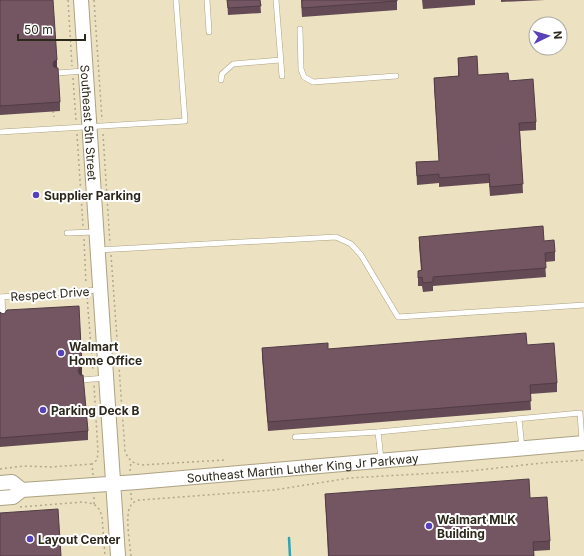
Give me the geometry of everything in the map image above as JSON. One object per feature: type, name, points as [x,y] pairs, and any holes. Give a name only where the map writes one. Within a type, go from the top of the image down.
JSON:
[{"type":"street","name":"Southeast 5th Street","points":[[81,0],[79,71],[89,126],[96,232],[104,250],[100,290],[118,556]]},
{"type":"street","name":"Southeast Martin Luther King Jr Parkway","points":[[0,498],[13,497],[22,490],[113,484],[583,444]]},
{"type":"street","name":"Southeast Martin Luther King Jr Parkway","points":[[0,483],[12,482],[22,490]]},
{"type":"lane","points":[[0,132],[185,121],[176,0]]},
{"type":"lane","points":[[207,0],[209,32]]},
{"type":"lane","points":[[276,0],[282,76]]},
{"type":"lane","points":[[300,29],[301,69],[304,77],[312,82],[396,76]]},
{"type":"lane","points":[[221,80],[222,74],[233,64],[280,60]]},
{"type":"lane","points":[[57,73],[79,71]]},
{"type":"lane","points":[[67,233],[96,232]]},
{"type":"lane","points":[[104,250],[336,237],[351,244],[361,255],[398,318],[584,305]]},
{"type":"lane","name":"Respect Drive","points":[[1,297],[100,290]]},
{"type":"lane","points":[[1,297],[3,319]]},
{"type":"lane","points":[[82,380],[106,378]]},
{"type":"lane","points":[[295,438],[378,432],[580,413],[583,444]]},
{"type":"lane","points":[[519,419],[522,449]]},
{"type":"lane","points":[[378,432],[381,461]]},
{"type":"path","points":[[68,0],[79,71],[76,120]]},
{"type":"path","points":[[94,0],[102,118]]},
{"type":"path","points":[[53,111],[54,117]]},
{"type":"path","points":[[103,132],[104,250],[124,451],[131,461],[141,465],[225,460]]},
{"type":"path","points":[[77,134],[83,226]]},
{"type":"path","points":[[84,239],[86,284]]},
{"type":"path","points":[[87,298],[93,371]]},
{"type":"path","points":[[94,387],[98,452],[97,460]]},
{"type":"path","points":[[0,469],[23,466],[92,464],[97,460],[101,460]]},
{"type":"path","points":[[131,556],[128,514],[133,502],[140,500],[274,490],[350,478],[470,471],[547,462],[584,460]]},
{"type":"path","points":[[129,466],[131,461]]},
{"type":"path","points":[[92,464],[92,471]]},
{"type":"path","points":[[131,498],[133,502]]},
{"type":"path","points":[[94,501],[94,504],[102,516],[105,556]]},
{"type":"path","points":[[15,507],[83,502],[94,504]]},
{"type":"path","points":[[98,509],[103,508]]},
{"type":"building","points":[[0,0],[53,0],[57,60],[54,61],[53,64],[54,67],[58,68],[60,102],[0,106]]},
{"type":"building","points":[[227,0],[260,0],[261,6],[228,8]]},
{"type":"building","points":[[302,0],[397,0],[397,1],[302,8]]},
{"type":"building","points":[[477,56],[478,75],[508,73],[509,81],[533,79],[536,122],[519,123],[523,184],[490,187],[489,174],[439,178],[439,174],[417,176],[416,162],[439,161],[434,78],[459,76],[458,58]]},
{"type":"building","points":[[543,226],[544,241],[554,240],[555,252],[545,253],[546,268],[433,277],[433,282],[423,283],[422,277],[418,278],[418,271],[422,270],[419,237]]},
{"type":"building","name":"Parking Deck B","points":[[79,306],[82,367],[79,368],[78,371],[80,375],[83,375],[88,431],[0,438],[0,312],[4,314],[7,310]]},
{"type":"building","points":[[526,333],[527,345],[554,343],[557,383],[530,385],[531,401],[268,422],[262,348],[328,343],[328,349]]},
{"type":"building","name":"Walmart MLK Building","points":[[529,479],[530,498],[547,497],[550,541],[533,542],[534,556],[329,556],[325,494]]},
{"type":"building","name":"Layout Center","points":[[58,509],[61,556],[0,556],[0,513]]},
{"type":"waterway","points":[[289,538],[290,556]]},
{"type":"place","name":"Supplier Parking","points":[[36,195]]},
{"type":"place","name":"Walmart Home Office","points":[[61,353]]},
{"type":"place","name":"Parking Deck B","points":[[43,410]]},
{"type":"place","name":"Walmart MLK Building","points":[[429,526]]},
{"type":"place","name":"Layout Center","points":[[30,539]]}]
